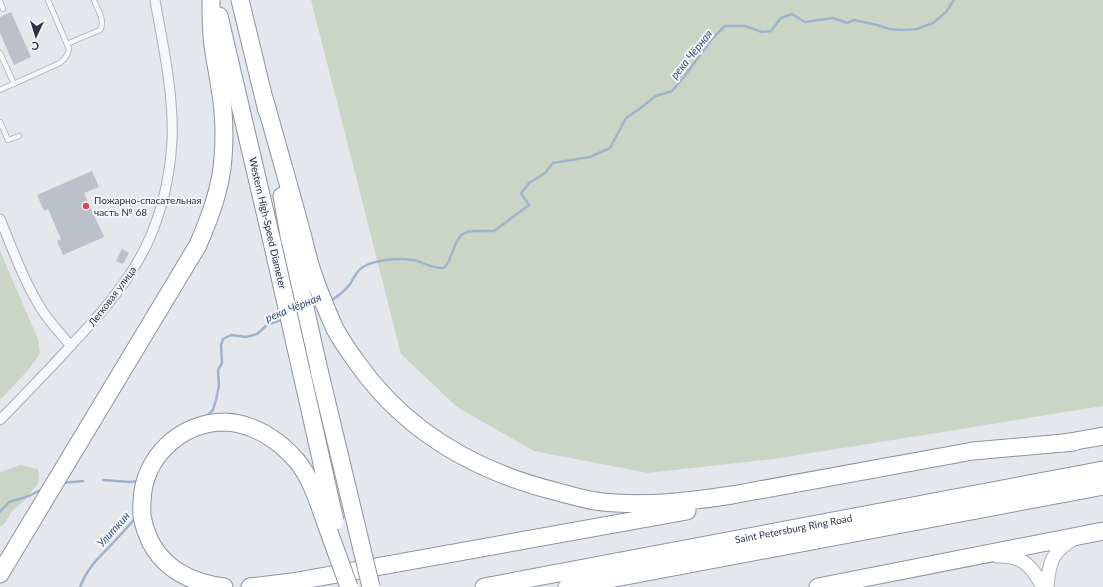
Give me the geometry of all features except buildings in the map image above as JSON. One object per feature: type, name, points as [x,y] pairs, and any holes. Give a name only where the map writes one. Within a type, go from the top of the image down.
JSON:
[{"type":"highway","points":[[0,574],[198,245],[208,221],[215,199],[223,159],[224,131],[220,88],[213,44],[211,0]]},
{"type":"highway","name":"Western High-Speed Diameter","points":[[215,0],[273,246],[350,587]]},
{"type":"highway","name":"Western High-Speed Diameter","points":[[240,0],[297,240],[319,370],[371,587]]},
{"type":"highway","points":[[297,240],[313,273],[336,330],[346,348],[371,382],[395,407],[427,434],[451,450],[476,463],[526,483],[578,497],[595,501],[643,504],[703,500],[973,451],[1074,442]]},
{"type":"highway","points":[[224,587],[208,585],[191,579],[176,571],[161,557],[151,543],[142,519],[142,491],[152,465],[161,450],[185,432],[200,425],[224,422],[253,428],[267,435],[283,446],[298,462],[314,490],[350,587]]},
{"type":"highway","points":[[250,587],[308,579],[1103,436]]},
{"type":"highway","name":"Saint Petersburg Ring Road","points":[[484,587],[1103,470]]},
{"type":"highway","name":"Saint Petersburg Ring Road","points":[[567,587],[1103,486]]},
{"type":"highway","points":[[818,587],[1103,531]]},
{"type":"main road","points":[[1047,587],[1050,562],[1056,552],[1066,543],[1081,535]]},
{"type":"main road","points":[[971,557],[1004,555],[1015,557],[1027,564],[1037,576],[1043,587]]},
{"type":"street","name":"Легковая улица","points":[[0,420],[99,315],[130,274],[147,244],[159,212],[166,187],[172,142],[170,98],[164,49],[155,0]]},
{"type":"street","points":[[0,219],[31,290],[52,324],[71,346]]},
{"type":"lane","points":[[0,90],[60,63],[68,55],[69,49],[48,0]]},
{"type":"lane","points":[[67,44],[100,30],[102,27],[103,23],[94,0]]},
{"type":"lane","points":[[0,1],[3,9]]},
{"type":"lane","points":[[0,53],[14,84]]},
{"type":"lane","points":[[0,122],[8,140],[19,136]]},
{"type":"green space","points":[[311,0],[1103,0],[1103,406],[781,458],[648,473],[534,451],[457,407],[401,354]]},
{"type":"green space","points":[[0,251],[38,339],[40,354],[29,369],[0,400]]},
{"type":"green space","points":[[21,465],[38,469],[39,482],[23,502],[12,511],[5,523],[0,527],[0,472]]},
{"type":"waterway","name":"река Чёрная","points":[[329,302],[346,289],[361,268],[375,262],[405,259],[417,261],[434,267],[444,268],[448,263],[461,235],[474,231],[494,231],[529,205],[521,193],[529,183],[545,173],[553,163],[590,157],[610,148],[626,118],[656,96],[672,91],[712,39],[725,26],[745,26],[762,32],[771,31],[781,18],[792,14],[805,22],[833,18],[847,23],[854,20],[889,29],[917,29],[933,23],[946,12],[954,0]]},
{"type":"waterway","name":"река Чёрная","points":[[207,416],[213,410],[219,386],[218,370],[222,363],[221,345],[223,339],[231,335],[246,337],[257,334],[267,325],[283,319]]},
{"type":"waterway","name":"река Чёрная","points":[[103,480],[130,482],[138,481]]},
{"type":"waterway","name":"река Чёрная","points":[[62,483],[83,481]]},
{"type":"waterway","name":"река Чёрная","points":[[0,512],[9,502],[29,496],[44,488]]},
{"type":"waterway","name":"Улиткин","points":[[80,587],[94,563],[136,517]]},
{"type":"place","name":"Пожарно-спасательная часть № 68","points":[[86,206]]}]
